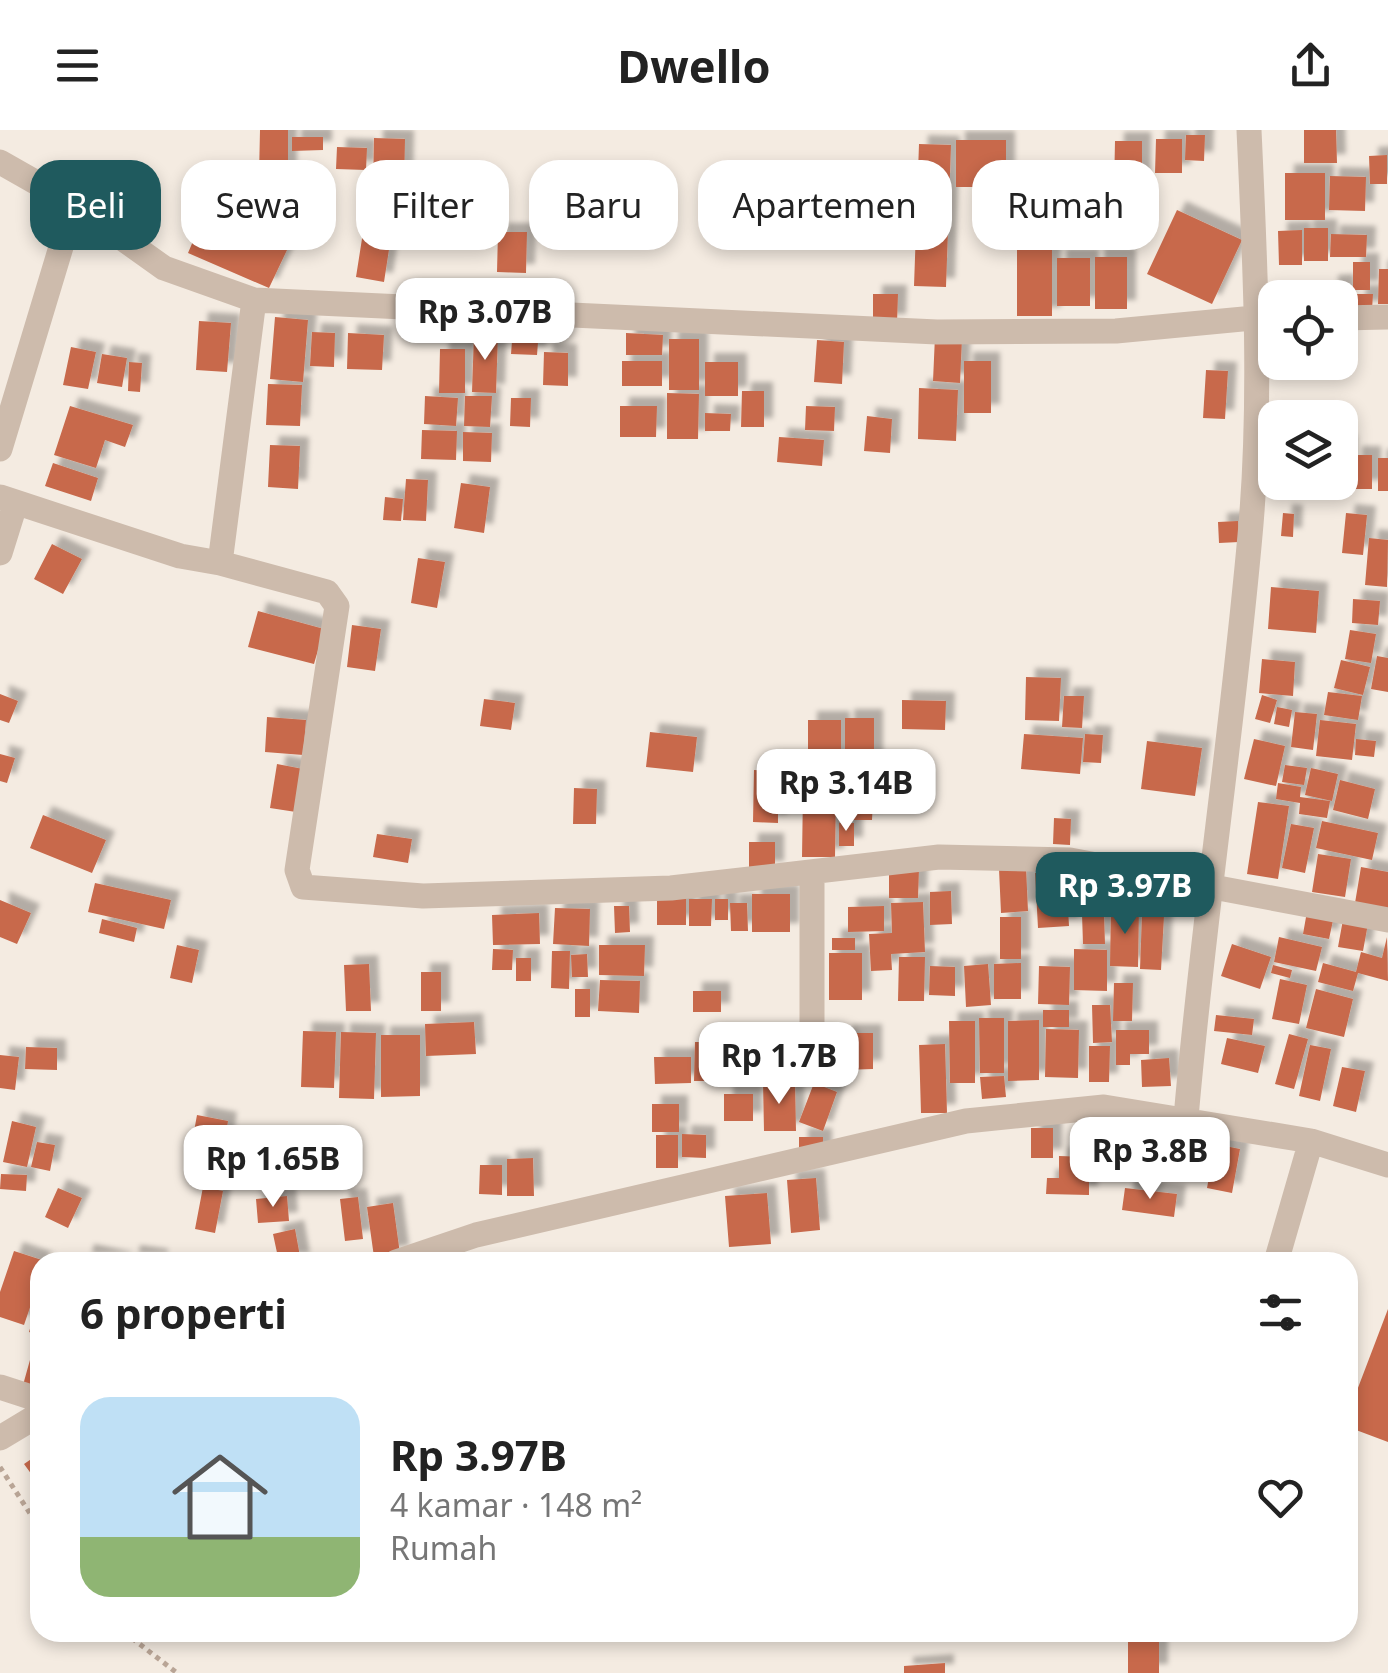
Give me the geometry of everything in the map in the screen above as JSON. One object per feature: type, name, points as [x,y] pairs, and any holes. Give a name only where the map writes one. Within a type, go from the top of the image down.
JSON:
[{"type":"street","points":[[1249,130],[1263,280]]},
{"type":"street","points":[[0,162],[30,179]]},
{"type":"street","points":[[0,449],[60,250]]},
{"type":"street","points":[[139,250],[164,268],[254,300],[937,332],[1116,331],[1258,316]]},
{"type":"street","points":[[220,563],[254,300]]},
{"type":"street","points":[[1358,318],[1388,318]]},
{"type":"street","points":[[1186,1118],[1252,521],[1262,380]]},
{"type":"street","points":[[0,552],[7,501],[180,556],[327,592],[336,601],[297,870],[299,884],[306,888],[442,896],[671,888],[939,858],[1026,856],[1070,860],[1388,920]]},
{"type":"street","points":[[812,872],[812,1052]]},
{"type":"street","points":[[426,1252],[476,1235],[966,1121],[1104,1107],[1311,1141],[1388,1166]]},
{"type":"street","points":[[1279,1252],[1311,1141]]},
{"type":"street","points":[[0,1388],[30,1397]]},
{"type":"street","points":[[0,1438],[30,1420]]},
{"type":"path","points":[[0,1467],[30,1514]]},
{"type":"path","points":[[137,1642],[177,1673]]},
{"type":"building","points":[[260,130],[288,130],[288,160],[259,160]]},
{"type":"building","points":[[1304,130],[1336,130],[1337,163],[1304,163]]},
{"type":"building","points":[[1186,135],[1205,135],[1204,161],[1185,160]]},
{"type":"building","points":[[292,137],[323,137],[323,150],[292,151]]},
{"type":"building","points":[[374,138],[405,139],[405,160],[374,160]]},
{"type":"building","points":[[1156,139],[1182,139],[1182,173],[1159,173],[1159,160],[1155,160]]},
{"type":"building","points":[[956,140],[1006,140],[1006,160],[972,160],[972,187],[956,187]]},
{"type":"building","points":[[1115,141],[1142,141],[1142,160],[1115,160]]},
{"type":"building","points":[[919,144],[951,145],[950,160],[918,160]]},
{"type":"building","points":[[337,147],[367,148],[366,160],[356,160],[356,170],[336,169]]},
{"type":"building","points":[[1387,155],[1387,184],[1370,184],[1369,156]]},
{"type":"building","points":[[1285,173],[1325,173],[1325,220],[1285,220]]},
{"type":"building","points":[[1330,176],[1366,177],[1365,211],[1329,210]]},
{"type":"building","points":[[1177,210],[1242,240],[1212,304],[1147,274]]},
{"type":"building","points":[[1304,228],[1328,228],[1328,261],[1304,261]]},
{"type":"building","points":[[1302,230],[1302,265],[1279,265],[1278,231]]},
{"type":"building","points":[[509,232],[527,232],[526,273],[497,272],[498,250],[509,250]]},
{"type":"building","points":[[1331,234],[1367,235],[1366,257],[1330,257]]},
{"type":"building","points":[[189,250],[287,250],[269,288],[188,253]]},
{"type":"building","points":[[360,250],[389,250],[384,282],[356,277]]},
{"type":"building","points":[[915,250],[947,250],[946,287],[914,286]]},
{"type":"building","points":[[1017,250],[1052,250],[1052,316],[1017,316]]},
{"type":"building","points":[[1095,257],[1127,257],[1127,309],[1095,309]]},
{"type":"building","points":[[1057,258],[1090,258],[1090,306],[1057,306]]},
{"type":"building","points":[[1353,262],[1370,262],[1370,290],[1358,290],[1358,280],[1353,280]]},
{"type":"building","points":[[1379,269],[1388,269],[1388,304],[1378,304]]},
{"type":"building","points":[[873,294],[898,294],[897,323],[873,323]]},
{"type":"building","points":[[1358,294],[1373,294],[1372,310],[1358,310]]},
{"type":"building","points":[[275,317],[308,320],[303,382],[270,379]]},
{"type":"building","points":[[199,321],[231,323],[227,372],[196,370]]},
{"type":"building","points":[[513,328],[539,330],[537,355],[511,354]]},
{"type":"building","points":[[312,332],[335,333],[334,367],[310,366]]},
{"type":"building","points":[[348,333],[384,335],[382,370],[347,369]]},
{"type":"building","points":[[474,333],[498,334],[496,393],[472,392]]},
{"type":"building","points":[[626,333],[663,335],[662,355],[626,355]]},
{"type":"building","points":[[935,336],[962,338],[960,383],[933,381]]},
{"type":"building","points":[[669,339],[699,339],[699,390],[669,390]]},
{"type":"building","points":[[817,340],[844,342],[842,384],[814,382]]},
{"type":"building","points":[[71,347],[96,352],[88,389],[63,385]]},
{"type":"building","points":[[440,349],[465,349],[465,393],[439,393]]},
{"type":"building","points":[[544,352],[568,353],[568,386],[543,385]]},
{"type":"building","points":[[102,354],[127,358],[122,387],[97,383]]},
{"type":"building","points":[[622,361],[662,361],[662,386],[622,386]]},
{"type":"building","points":[[964,361],[991,361],[991,413],[964,413]]},
{"type":"building","points":[[129,362],[142,363],[140,392],[128,391]]},
{"type":"building","points":[[705,362],[738,362],[738,396],[705,396]]},
{"type":"building","points":[[1206,370],[1228,371],[1225,419],[1203,418]]},
{"type":"building","points":[[268,384],[302,385],[300,426],[266,425]]},
{"type":"building","points":[[919,388],[958,390],[956,441],[918,439]]},
{"type":"building","points":[[742,391],[764,391],[764,427],[741,427]]},
{"type":"building","points":[[667,393],[699,394],[698,439],[667,439]]},
{"type":"building","points":[[425,396],[458,398],[456,426],[424,424]]},
{"type":"building","points":[[465,396],[492,396],[490,427],[464,426]]},
{"type":"building","points":[[511,398],[531,398],[530,427],[510,426]]},
{"type":"building","points":[[70,406],[133,425],[125,447],[105,440],[96,468],[54,455]]},
{"type":"building","points":[[620,406],[657,406],[656,437],[620,437]]},
{"type":"building","points":[[806,406],[835,407],[834,431],[805,430]]},
{"type":"building","points":[[705,413],[731,414],[730,431],[705,431]]},
{"type":"building","points":[[867,416],[892,419],[890,453],[864,451]]},
{"type":"building","points":[[422,430],[457,431],[456,460],[421,459]]},
{"type":"building","points":[[463,432],[492,433],[491,462],[463,461]]},
{"type":"building","points":[[779,437],[824,440],[822,466],[777,462]]},
{"type":"building","points":[[270,445],[300,446],[298,489],[268,487]]},
{"type":"building","points":[[1358,455],[1372,455],[1372,489],[1358,489]]},
{"type":"building","points":[[1378,458],[1388,458],[1388,491],[1378,491]]},
{"type":"building","points":[[53,463],[98,478],[91,501],[45,486]]},
{"type":"building","points":[[406,479],[428,480],[426,521],[403,520]]},
{"type":"building","points":[[461,483],[490,487],[484,533],[454,528]]},
{"type":"building","points":[[385,497],[403,499],[401,521],[383,520]]},
{"type":"building","points":[[1283,513],[1294,514],[1293,537],[1281,536]]},
{"type":"building","points":[[1346,513],[1367,515],[1363,555],[1342,553]]},
{"type":"building","points":[[1238,521],[1239,542],[1219,543],[1218,522]]},
{"type":"building","points":[[1369,538],[1388,540],[1387,587],[1365,585]]},
{"type":"building","points":[[52,544],[82,559],[63,594],[34,579]]},
{"type":"building","points":[[418,558],[445,562],[437,608],[411,603]]},
{"type":"building","points":[[1271,587],[1319,591],[1316,633],[1268,629]]},
{"type":"building","points":[[1353,599],[1380,601],[1378,625],[1352,623]]},
{"type":"building","points":[[258,611],[324,629],[314,664],[248,647]]},
{"type":"building","points":[[352,625],[381,629],[375,671],[347,667]]},
{"type":"building","points":[[1350,630],[1376,634],[1371,663],[1345,659]]},
{"type":"building","points":[[1377,656],[1388,658],[1388,692],[1371,689]]},
{"type":"building","points":[[1262,659],[1295,662],[1293,696],[1259,693]]},
{"type":"building","points":[[1341,660],[1370,667],[1363,695],[1334,688]]},
{"type":"building","points":[[1026,677],[1061,678],[1059,721],[1025,720]]},
{"type":"building","points":[[1328,692],[1362,696],[1358,720],[1324,715]]},
{"type":"building","points":[[0,694],[18,701],[9,723],[0,720]]},
{"type":"building","points":[[1262,695],[1277,700],[1270,723],[1255,719]]},
{"type":"building","points":[[1064,696],[1084,696],[1082,728],[1062,727]]},
{"type":"building","points":[[484,699],[515,703],[511,730],[480,726]]},
{"type":"building","points":[[902,700],[946,701],[945,730],[902,729]]},
{"type":"building","points":[[1277,707],[1292,710],[1289,727],[1274,724]]},
{"type":"building","points":[[1295,712],[1317,714],[1313,750],[1291,747]]},
{"type":"building","points":[[267,717],[306,720],[303,755],[265,752]]},
{"type":"building","points":[[845,718],[874,718],[874,773],[845,773]]},
{"type":"building","points":[[808,720],[841,720],[841,786],[808,786]]},
{"type":"building","points":[[1320,720],[1356,724],[1352,760],[1316,756]]},
{"type":"building","points":[[650,732],[697,737],[693,772],[646,767]]},
{"type":"building","points":[[1024,734],[1083,738],[1080,774],[1021,769]]},
{"type":"building","points":[[1085,734],[1103,735],[1101,763],[1083,762]]},
{"type":"building","points":[[1254,739],[1285,746],[1276,786],[1244,779]]},
{"type":"building","points":[[1356,739],[1376,741],[1374,757],[1355,755]]},
{"type":"building","points":[[1147,741],[1202,748],[1195,796],[1141,789]]},
{"type":"building","points":[[0,754],[15,758],[7,783],[0,781]]},
{"type":"building","points":[[277,764],[303,769],[296,812],[270,808]]},
{"type":"building","points":[[1285,765],[1307,768],[1304,785],[1282,782]]},
{"type":"building","points":[[1311,768],[1338,774],[1332,801],[1305,795]]},
{"type":"building","points":[[754,770],[778,771],[778,823],[753,822]]},
{"type":"building","points":[[1340,780],[1375,789],[1368,819],[1333,810]]},
{"type":"building","points":[[1278,783],[1301,787],[1300,797],[1330,801],[1327,818],[1299,814],[1300,803],[1276,799]]},
{"type":"building","points":[[574,788],[597,789],[596,824],[573,824]]},
{"type":"building","points":[[803,791],[836,791],[835,857],[802,857]]},
{"type":"building","points":[[839,799],[873,800],[872,820],[839,820]]},
{"type":"building","points":[[1258,802],[1289,806],[1278,879],[1247,874]]},
{"type":"building","points":[[43,815],[106,840],[92,873],[30,848]]},
{"type":"building","points":[[1054,818],[1071,819],[1070,845],[1053,844]]},
{"type":"building","points":[[1322,821],[1378,833],[1372,860],[1316,848]]},
{"type":"building","points":[[839,823],[854,823],[854,846],[839,846]]},
{"type":"building","points":[[1291,824],[1314,828],[1305,873],[1282,868]]},
{"type":"building","points":[[377,834],[412,839],[408,863],[373,857]]},
{"type":"building","points":[[749,842],[775,842],[775,870],[749,869]]},
{"type":"building","points":[[1318,854],[1351,859],[1345,897],[1312,892]]},
{"type":"building","points":[[1361,867],[1388,872],[1388,909],[1355,903]]},
{"type":"building","points":[[889,868],[919,868],[918,898],[889,898]]},
{"type":"building","points":[[1026,868],[1028,911],[1001,913],[999,869]]},
{"type":"building","points":[[1066,872],[1069,926],[1038,928],[1035,873]]},
{"type":"building","points":[[95,883],[171,900],[164,929],[88,912]]},
{"type":"building","points":[[951,891],[952,924],[930,925],[930,892]]},
{"type":"building","points":[[752,894],[790,894],[790,932],[752,932]]},
{"type":"building","points":[[657,899],[686,899],[686,925],[657,925]]},
{"type":"building","points":[[689,899],[712,899],[711,926],[689,926]]},
{"type":"building","points":[[715,899],[728,899],[728,920],[715,920]]},
{"type":"building","points":[[0,900],[31,913],[17,944],[0,937]]},
{"type":"building","points":[[923,902],[925,952],[891,954],[892,970],[871,971],[869,934],[892,933],[891,903]]},
{"type":"building","points":[[730,903],[747,903],[748,931],[731,931]]},
{"type":"building","points":[[614,906],[629,906],[630,932],[615,933]]},
{"type":"building","points":[[884,906],[884,931],[848,932],[848,907]]},
{"type":"building","points":[[1308,906],[1335,911],[1329,939],[1303,934]]},
{"type":"building","points":[[555,908],[590,909],[589,946],[553,944]]},
{"type":"building","points":[[1111,908],[1139,908],[1138,967],[1110,966]]},
{"type":"building","points":[[539,913],[540,944],[493,945],[492,915]]},
{"type":"building","points":[[1082,914],[1104,914],[1105,944],[1083,944]]},
{"type":"building","points":[[1344,914],[1369,918],[1363,951],[1338,947]]},
{"type":"building","points":[[1142,915],[1164,916],[1161,970],[1140,969]]},
{"type":"building","points":[[1000,917],[1021,917],[1021,959],[1000,959]]},
{"type":"building","points":[[102,919],[137,928],[134,942],[99,933]]},
{"type":"building","points":[[1279,937],[1322,947],[1316,971],[1274,962]]},
{"type":"building","points":[[1387,937],[1388,981],[1358,973],[1353,991],[1318,982],[1323,963],[1356,972],[1361,952],[1382,958]]},
{"type":"building","points":[[832,938],[855,938],[855,950],[832,950]]},
{"type":"building","points":[[1232,944],[1271,957],[1260,989],[1221,976]]},
{"type":"building","points":[[177,945],[199,950],[192,983],[170,978]]},
{"type":"building","points":[[599,945],[645,945],[644,976],[599,975]]},
{"type":"building","points":[[493,949],[513,950],[512,970],[492,970]]},
{"type":"building","points":[[1074,949],[1107,950],[1107,991],[1074,990]]},
{"type":"building","points":[[552,951],[570,951],[569,989],[551,988]]},
{"type":"building","points":[[829,953],[862,953],[862,1000],[829,1000]]},
{"type":"building","points":[[587,954],[588,977],[572,977],[571,955]]},
{"type":"building","points":[[899,957],[925,957],[924,1001],[898,1001]]},
{"type":"building","points":[[516,958],[531,958],[531,981],[516,981]]},
{"type":"building","points":[[1021,963],[1021,999],[994,999],[994,964]]},
{"type":"building","points":[[369,964],[371,1011],[346,1011],[344,965]]},
{"type":"building","points":[[988,964],[991,1005],[966,1007],[964,966]]},
{"type":"building","points":[[1273,965],[1292,970],[1290,978],[1271,973]]},
{"type":"building","points":[[930,966],[955,967],[955,996],[929,995]]},
{"type":"building","points":[[1039,966],[1070,967],[1069,1005],[1038,1004]]},
{"type":"building","points":[[421,972],[441,972],[441,1011],[421,1011]]},
{"type":"building","points":[[1280,979],[1307,985],[1299,1024],[1272,1019]]},
{"type":"building","points":[[600,980],[640,981],[639,1013],[598,1011]]},
{"type":"building","points":[[1114,983],[1133,983],[1132,1021],[1113,1021]]},
{"type":"building","points":[[575,989],[590,989],[590,1017],[575,1017]]},
{"type":"building","points":[[1316,989],[1353,999],[1344,1037],[1306,1028]]},
{"type":"building","points":[[693,991],[721,991],[721,1012],[693,1012]]},
{"type":"building","points":[[1092,1005],[1110,1005],[1112,1042],[1093,1043]]},
{"type":"building","points":[[1043,1010],[1069,1010],[1069,1027],[1043,1027]]},
{"type":"building","points":[[1216,1015],[1254,1019],[1252,1035],[1214,1031]]},
{"type":"building","points":[[979,1018],[1004,1018],[1004,1073],[980,1073]]},
{"type":"building","points":[[1039,1020],[1039,1080],[1008,1081],[1008,1021]]},
{"type":"building","points":[[949,1021],[975,1021],[975,1083],[950,1083]]},
{"type":"building","points":[[474,1022],[476,1054],[426,1056],[425,1024]]},
{"type":"building","points":[[1046,1029],[1079,1030],[1078,1078],[1045,1077]]},
{"type":"building","points":[[1116,1030],[1149,1030],[1149,1054],[1130,1054],[1130,1065],[1116,1065]]},
{"type":"building","points":[[303,1031],[336,1032],[334,1088],[301,1087]]},
{"type":"building","points":[[341,1032],[376,1033],[374,1099],[339,1098]]},
{"type":"building","points":[[843,1033],[873,1033],[873,1069],[843,1070]]},
{"type":"building","points":[[1289,1034],[1308,1039],[1294,1089],[1275,1084]]},
{"type":"building","points":[[381,1035],[420,1035],[420,1096],[381,1097]]},
{"type":"building","points":[[1227,1038],[1265,1046],[1258,1073],[1221,1064]]},
{"type":"building","points":[[695,1042],[721,1042],[720,1081],[694,1081]]},
{"type":"building","points":[[945,1044],[947,1113],[921,1113],[919,1045]]},
{"type":"building","points":[[1310,1045],[1331,1049],[1320,1101],[1299,1096]]},
{"type":"building","points":[[1089,1046],[1110,1046],[1109,1082],[1089,1082]]},
{"type":"building","points":[[26,1047],[57,1048],[57,1070],[25,1069]]},
{"type":"building","points":[[766,1053],[795,1053],[795,1078],[766,1078]]},
{"type":"building","points":[[0,1055],[19,1057],[15,1090],[0,1088]]},
{"type":"building","points":[[654,1057],[691,1057],[691,1083],[655,1084]]},
{"type":"building","points":[[1169,1058],[1171,1086],[1142,1087],[1141,1060]]},
{"type":"building","points":[[1342,1067],[1365,1071],[1356,1112],[1333,1106]]},
{"type":"building","points":[[1004,1076],[1006,1097],[982,1099],[980,1077]]},
{"type":"building","points":[[763,1083],[795,1083],[796,1131],[764,1131]]},
{"type":"building","points":[[814,1083],[837,1092],[823,1131],[799,1122]]},
{"type":"building","points":[[724,1094],[753,1094],[753,1121],[724,1121]]},
{"type":"building","points":[[652,1104],[679,1104],[679,1132],[652,1132]]},
{"type":"building","points":[[197,1115],[228,1121],[223,1154],[191,1148]]},
{"type":"building","points":[[12,1121],[36,1127],[27,1167],[3,1162]]},
{"type":"building","points":[[1031,1128],[1053,1128],[1053,1158],[1031,1158]]},
{"type":"building","points":[[1156,1128],[1180,1132],[1174,1160],[1151,1156]]},
{"type":"building","points":[[682,1134],[706,1135],[706,1158],[682,1157]]},
{"type":"building","points":[[656,1135],[678,1135],[678,1168],[656,1168]]},
{"type":"building","points":[[799,1137],[823,1137],[823,1155],[799,1155]]},
{"type":"building","points":[[1181,1138],[1208,1141],[1204,1175],[1177,1172]]},
{"type":"building","points":[[37,1142],[55,1145],[50,1171],[31,1167]]},
{"type":"building","points":[[1215,1144],[1240,1149],[1232,1193],[1207,1188]]},
{"type":"building","points":[[1059,1156],[1089,1157],[1089,1195],[1046,1194],[1047,1178],[1059,1178]]},
{"type":"building","points":[[533,1158],[534,1196],[507,1196],[507,1159]]},
{"type":"building","points":[[251,1163],[296,1164],[296,1189],[250,1188]]},
{"type":"building","points":[[480,1165],[502,1165],[502,1195],[479,1194]]},
{"type":"building","points":[[1,1174],[27,1175],[26,1191],[0,1189]]},
{"type":"building","points":[[816,1178],[820,1230],[791,1233],[787,1180]]},
{"type":"building","points":[[203,1187],[223,1191],[215,1233],[195,1229]]},
{"type":"building","points":[[58,1188],[82,1198],[68,1228],[45,1217]]},
{"type":"building","points":[[1125,1188],[1177,1194],[1174,1217],[1122,1210]]},
{"type":"building","points":[[767,1193],[771,1244],[729,1247],[725,1196]]},
{"type":"building","points":[[287,1196],[289,1221],[258,1223],[256,1199]]},
{"type":"building","points":[[358,1197],[363,1239],[345,1241],[340,1199]]},
{"type":"building","points":[[393,1203],[400,1252],[373,1252],[367,1207]]},
{"type":"building","points":[[295,1229],[299,1252],[277,1252],[273,1234]]},
{"type":"building","points":[[14,1251],[30,1256],[30,1307],[24,1325],[0,1317],[0,1292]]},
{"type":"building","points":[[1388,1309],[1388,1442],[1358,1431],[1358,1388]]},
{"type":"building","points":[[30,1360],[30,1387],[23,1385]]},
{"type":"building","points":[[1128,1642],[1159,1642],[1159,1673],[1128,1673]]},
{"type":"building","points":[[945,1663],[945,1673],[904,1673],[904,1666]]}]
